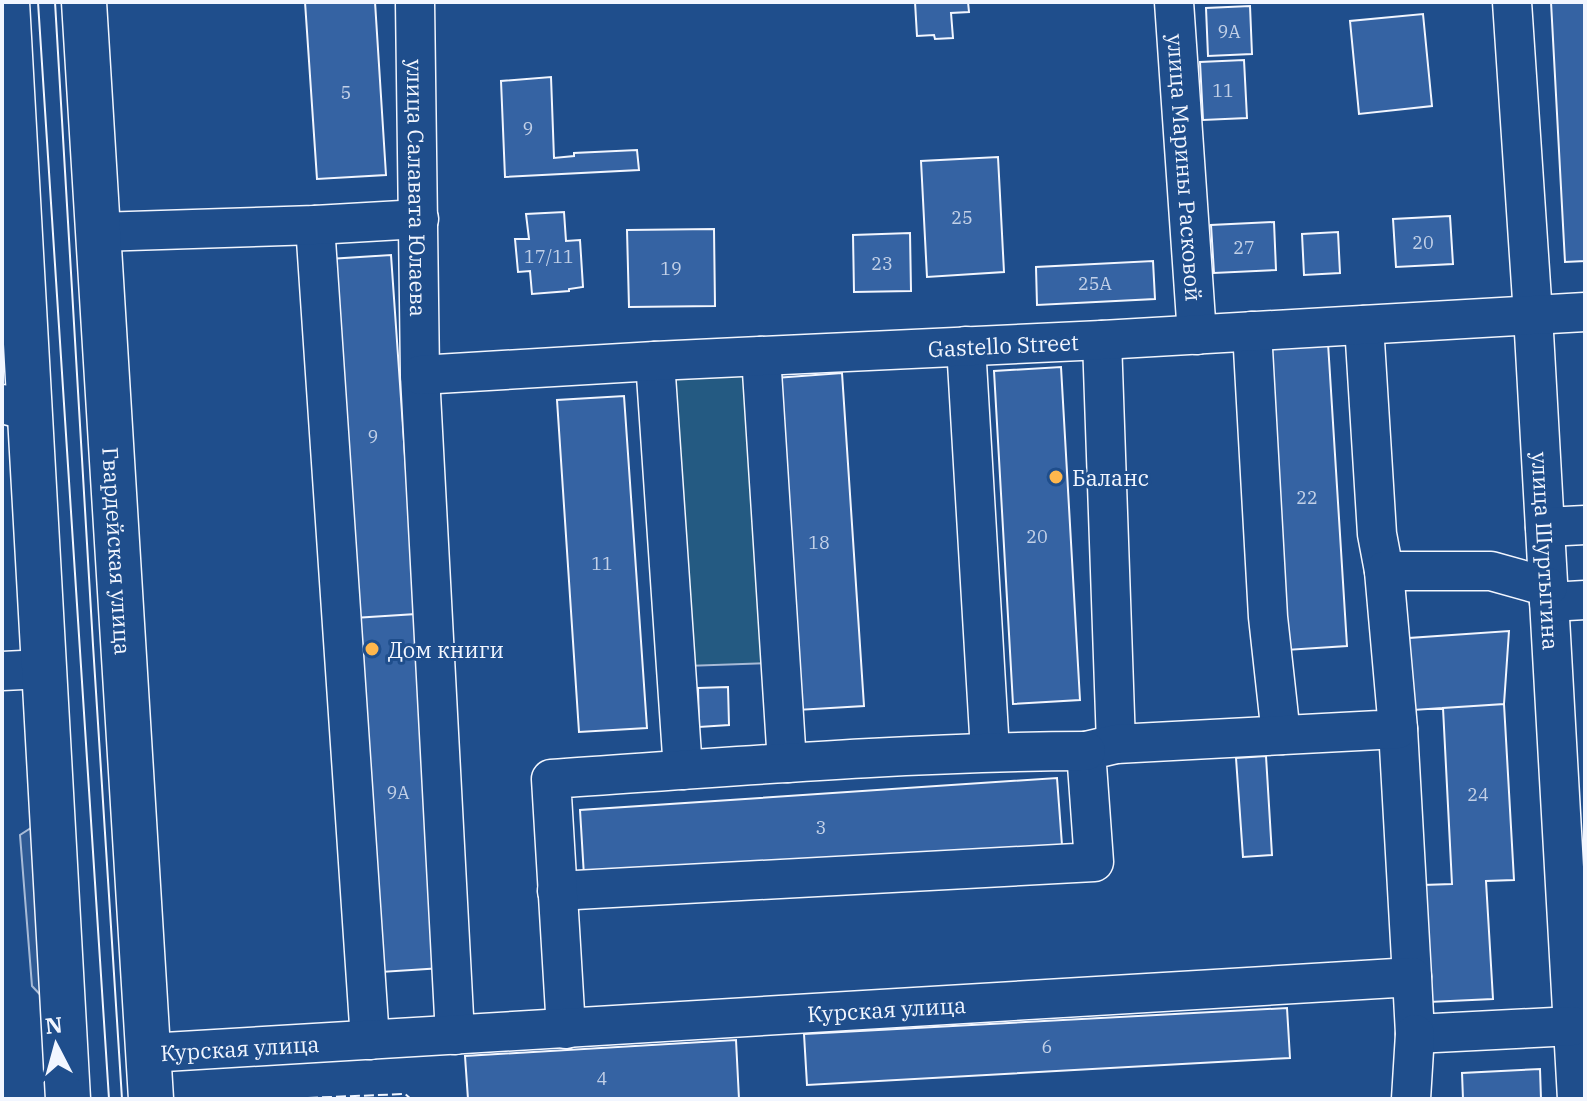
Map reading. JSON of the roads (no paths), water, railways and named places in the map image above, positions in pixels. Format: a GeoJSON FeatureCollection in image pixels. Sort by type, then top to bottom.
{"type":"FeatureCollection","features":[{"type":"Feature","properties":{"kind":"main road"},"geometry":{"type":"LineString","coordinates":[[7,2],[23,670],[68,1099]]}},
{"type":"Feature","properties":{"kind":"main road","name":"Гвардейская улица"},"geometry":{"type":"LineString","coordinates":[[84,2],[151,1099]]}},
{"type":"Feature","properties":{"kind":"street","name":"улица Салавата Юлаева"},"geometry":{"type":"LineString","coordinates":[[415,2],[420,375],[455,1035]]}},
{"type":"Feature","properties":{"kind":"street","name":"улица Марины Расковой"},"geometry":{"type":"LineString","coordinates":[[1174,2],[1197,335]]}},
{"type":"Feature","properties":{"kind":"street","name":"улица Шуртыгина"},"geometry":{"type":"LineString","coordinates":[[1512,2],[1545,527],[1561,597],[1578,977],[1573,1026],[1577,1099]]}},
{"type":"Feature","properties":{"kind":"street"},"geometry":{"type":"LineString","coordinates":[[98,232],[419,219]]}},
{"type":"Feature","properties":{"kind":"street"},"geometry":{"type":"LineString","coordinates":[[315,225],[370,1040]]}},
{"type":"Feature","properties":{"kind":"street","name":"Gastello Street"},"geometry":{"type":"LineString","coordinates":[[420,375],[1585,312]]}},
{"type":"Feature","properties":{"kind":"street"},"geometry":{"type":"LineString","coordinates":[[1364,325],[1377,534],[1384,571],[1398,729],[1415,1034],[1411,1099]]}},
{"type":"Feature","properties":{"kind":"street"},"geometry":{"type":"LineString","coordinates":[[1252,331],[1268,617],[1281,735]]}},
{"type":"Feature","properties":{"kind":"street"},"geometry":{"type":"LineString","coordinates":[[557,891],[1094,862],[1101,747],[1102,340]]}},
{"type":"Feature","properties":{"kind":"street"},"geometry":{"type":"LineString","coordinates":[[966,346],[990,751]]}},
{"type":"Feature","properties":{"kind":"street"},"geometry":{"type":"LineString","coordinates":[[761,356],[787,763]]}},
{"type":"Feature","properties":{"kind":"street"},"geometry":{"type":"LineString","coordinates":[[655,361],[683,770]]}},
{"type":"Feature","properties":{"kind":"street"},"geometry":{"type":"LineString","coordinates":[[1545,527],[1585,525]]}},
{"type":"Feature","properties":{"kind":"street"},"geometry":{"type":"LineString","coordinates":[[1384,571],[1491,571],[1561,597]]}},
{"type":"Feature","properties":{"kind":"street"},"geometry":{"type":"LineString","coordinates":[[566,1029],[551,779],[1398,729]]}},
{"type":"Feature","properties":{"kind":"street","name":"Курская улица"},"geometry":{"type":"LineString","coordinates":[[148,1053],[1412,977]]}},
{"type":"Feature","properties":{"kind":"street"},"geometry":{"type":"LineString","coordinates":[[1415,1034],[1573,1026]]}},
{"type":"Feature","properties":{"kind":"tram line"},"geometry":{"type":"LineString","coordinates":[[38,2],[109,1099]]}},
{"type":"Feature","properties":{"kind":"tram line"},"geometry":{"type":"LineString","coordinates":[[55,2],[122,1099]]}},
{"type":"Feature","properties":{"kind":"place","name":"Баланс"},"geometry":{"type":"Point","coordinates":[1056,477]}},
{"type":"Feature","properties":{"kind":"place","name":"Дом книги"},"geometry":{"type":"Point","coordinates":[372,649]}}]}
